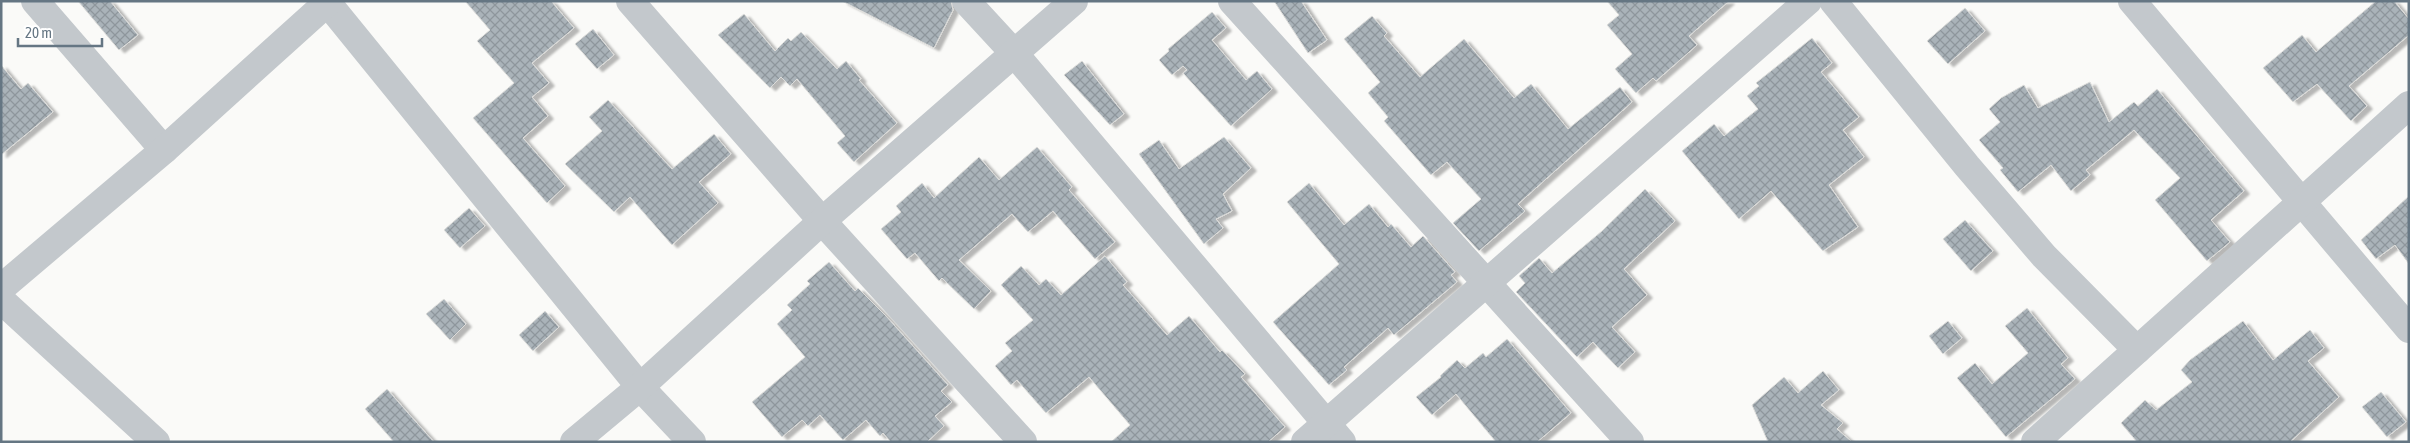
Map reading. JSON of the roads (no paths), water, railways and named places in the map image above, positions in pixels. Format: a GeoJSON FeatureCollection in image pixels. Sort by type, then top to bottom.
{"type":"FeatureCollection","features":[{"type":"Feature","properties":{"kind":"street"},"geometry":{"type":"LineString","coordinates":[[35,1],[164,150]]}},
{"type":"Feature","properties":{"kind":"street"},"geometry":{"type":"LineString","coordinates":[[630,1],[822,221],[1023,442]]}},
{"type":"Feature","properties":{"kind":"street"},"geometry":{"type":"LineString","coordinates":[[966,1],[1014,54],[1334,432]]}},
{"type":"Feature","properties":{"kind":"street"},"geometry":{"type":"LineString","coordinates":[[574,442],[640,387],[822,221],[1074,1]]}},
{"type":"Feature","properties":{"kind":"street"},"geometry":{"type":"LineString","coordinates":[[1232,1],[1630,442]]}},
{"type":"Feature","properties":{"kind":"street"},"geometry":{"type":"LineString","coordinates":[[1305,442],[1334,432],[1486,283],[1808,1]]}},
{"type":"Feature","properties":{"kind":"street"},"geometry":{"type":"LineString","coordinates":[[1833,1],[2044,256],[2137,350]]}},
{"type":"Feature","properties":{"kind":"street"},"geometry":{"type":"LineString","coordinates":[[2132,1],[2409,329]]}},
{"type":"Feature","properties":{"kind":"street"},"geometry":{"type":"LineString","coordinates":[[1,288],[164,150],[327,2],[640,387],[692,442]]}},
{"type":"Feature","properties":{"kind":"street"},"geometry":{"type":"LineString","coordinates":[[2035,442],[2409,105]]}},
{"type":"Feature","properties":{"kind":"street"},"geometry":{"type":"LineString","coordinates":[[1,300],[156,442]]}}]}
